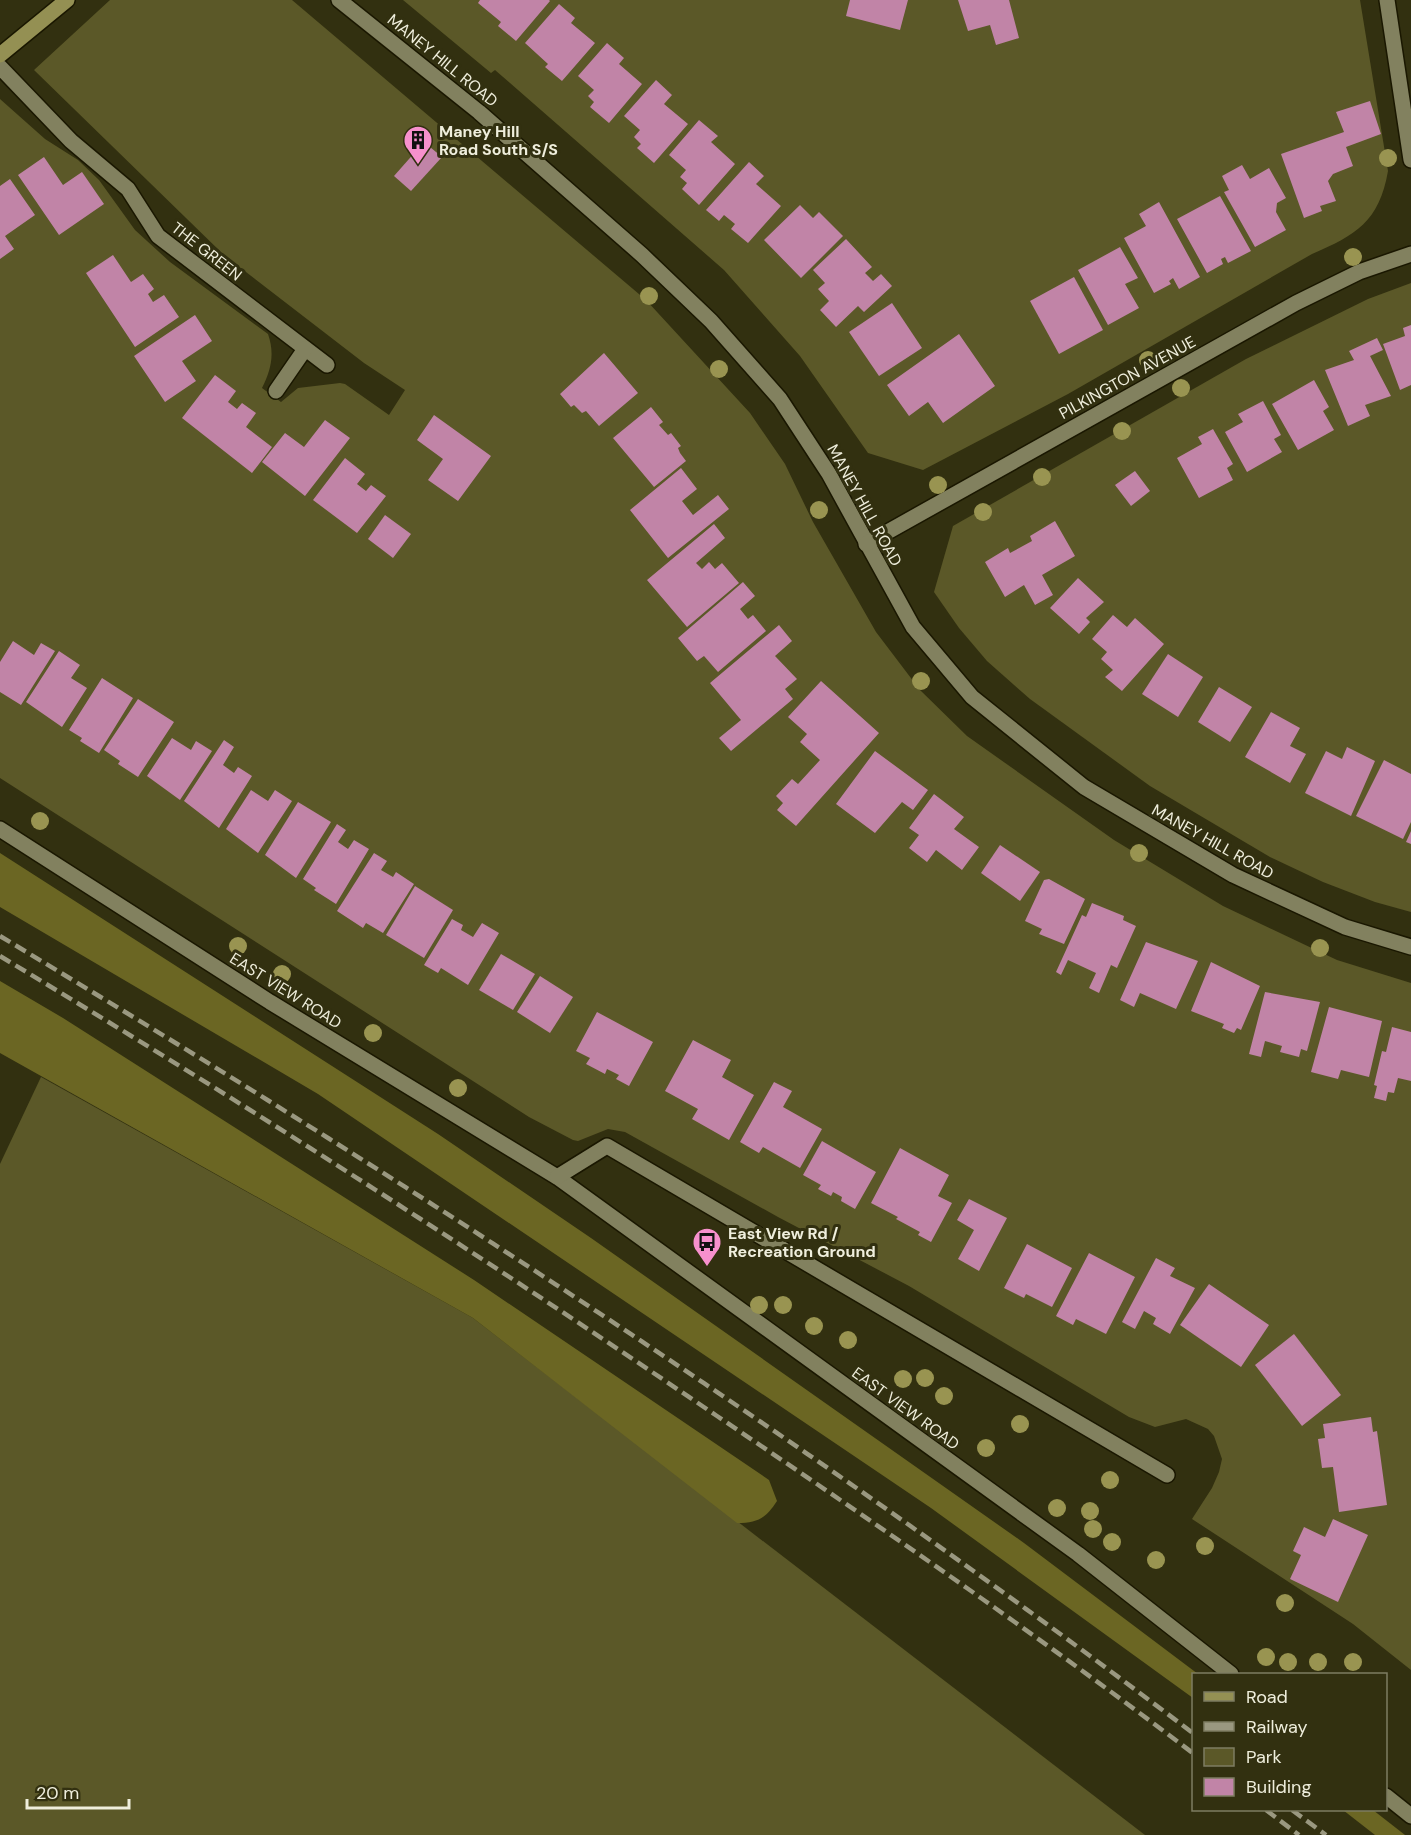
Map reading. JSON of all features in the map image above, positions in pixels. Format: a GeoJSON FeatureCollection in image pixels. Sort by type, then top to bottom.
{"type":"FeatureCollection","features":[{"type":"Feature","properties":{"kind":"street"},"geometry":{"type":"LineString","coordinates":[[0,55],[67,0]]}},
{"type":"Feature","properties":{"kind":"street","name":"MANEY HILL ROAD"},"geometry":{"type":"LineString","coordinates":[[339,0],[479,112],[642,255],[711,321],[780,399],[829,474],[914,627],[972,697],[1084,787],[1257,888],[1344,927],[1411,947]]}},
{"type":"Feature","properties":{"kind":"street"},"geometry":{"type":"LineString","coordinates":[[1387,0],[1411,160]]}},
{"type":"Feature","properties":{"kind":"street","name":"THE GREEN"},"geometry":{"type":"LineString","coordinates":[[0,67],[71,141],[129,189],[158,236],[327,365]]}},
{"type":"Feature","properties":{"kind":"street","name":"PILKINGTON AVENUE"},"geometry":{"type":"LineString","coordinates":[[866,544],[1296,303],[1359,272],[1411,254]]}},
{"type":"Feature","properties":{"kind":"street"},"geometry":{"type":"LineString","coordinates":[[276,391],[305,349]]}},
{"type":"Feature","properties":{"kind":"street","name":"EAST VIEW ROAD"},"geometry":{"type":"LineString","coordinates":[[0,830],[270,1002],[557,1176],[1078,1554],[1230,1673]]}},
{"type":"Feature","properties":{"kind":"street"},"geometry":{"type":"LineString","coordinates":[[557,1176],[607,1146],[1167,1475]]}},
{"type":"Feature","properties":{"kind":"street"},"geometry":{"type":"LineString","coordinates":[[1387,1797],[1411,1816]]}},
{"type":"Feature","properties":{"kind":"green space"},"geometry":{"type":"Polygon","coordinates":[[[110,0],[292,0],[646,300],[750,413],[785,464],[813,522],[876,632],[920,690],[967,736],[1114,840],[1223,906],[1337,960],[1411,983],[1411,1670],[1353,1624],[1192,1519],[1212,1488],[1222,1459],[1214,1436],[1208,1429],[1186,1419],[1155,1427],[1129,1417],[909,1286],[625,1132],[608,1129],[578,1141],[529,1117],[0,778],[0,99],[45,139],[78,160],[99,180],[135,230],[170,262],[268,334],[271,362],[262,388],[281,402],[298,388],[340,383],[345,384],[389,415],[405,390],[364,363],[224,255],[34,70],[110,0]]]}},
{"type":"Feature","properties":{"kind":"green space"},"geometry":{"type":"Polygon","coordinates":[[[403,0],[1360,0],[1388,171],[1379,203],[1372,215],[1353,233],[1312,254],[1068,394],[923,470],[868,453],[800,356],[724,270],[495,70],[491,73],[403,0]]]}},
{"type":"Feature","properties":{"kind":"green space"},"geometry":{"type":"Polygon","coordinates":[[[1411,283],[1411,912],[1375,902],[1323,882],[1270,857],[1150,786],[1030,699],[987,661],[959,628],[934,592],[953,526],[1246,359],[1368,299],[1411,283]]]}},
{"type":"Feature","properties":{"kind":"green space"},"geometry":{"type":"Polygon","coordinates":[[[41,1077],[473,1318],[1145,1835],[0,1835],[0,1164],[41,1077]]]}},
{"type":"Feature","properties":{"kind":"shaded area"},"geometry":{"type":"Polygon","coordinates":[[[0,853],[438,1134],[591,1238],[1024,1543],[1197,1673],[1192,1673],[1192,1697],[931,1508],[318,1094],[0,907],[0,853]]]}},
{"type":"Feature","properties":{"kind":"shaded area"},"geometry":{"type":"Polygon","coordinates":[[[0,981],[63,1018],[474,1280],[769,1480],[777,1501],[761,1518],[751,1522],[737,1523],[473,1318],[0,1053],[0,981]]]}},
{"type":"Feature","properties":{"kind":"shaded area"},"geometry":{"type":"Polygon","coordinates":[[[1344,1811],[1374,1811],[1405,1835],[1375,1835],[1344,1811]]]}},
{"type":"Feature","properties":{"kind":"building"},"geometry":{"type":"Polygon","coordinates":[[[480,0],[550,1],[516,41],[498,26],[501,22],[478,3],[480,0]]]}},
{"type":"Feature","properties":{"kind":"building"},"geometry":{"type":"Polygon","coordinates":[[[850,0],[908,0],[900,30],[846,16],[850,0]]]}},
{"type":"Feature","properties":{"kind":"building"},"geometry":{"type":"Polygon","coordinates":[[[958,0],[1009,0],[1019,38],[996,45],[990,25],[968,31],[958,0]]]}},
{"type":"Feature","properties":{"kind":"building"},"geometry":{"type":"Polygon","coordinates":[[[559,4],[575,18],[571,23],[595,43],[562,81],[545,67],[548,64],[525,43],[559,4]]]}},
{"type":"Feature","properties":{"kind":"building"},"geometry":{"type":"Polygon","coordinates":[[[607,43],[624,58],[619,64],[642,84],[609,123],[590,107],[594,102],[588,96],[594,90],[578,76],[607,43]]]}},
{"type":"Feature","properties":{"kind":"building"},"geometry":{"type":"Polygon","coordinates":[[[656,80],[672,95],[664,104],[688,124],[654,163],[637,148],[641,144],[634,137],[640,130],[624,116],[656,80]]]}},
{"type":"Feature","properties":{"kind":"building"},"geometry":{"type":"Polygon","coordinates":[[[1370,101],[1381,134],[1346,147],[1353,166],[1333,174],[1328,181],[1336,201],[1320,206],[1322,211],[1304,218],[1281,154],[1344,132],[1336,112],[1370,101]]]}},
{"type":"Feature","properties":{"kind":"building"},"geometry":{"type":"Polygon","coordinates":[[[699,120],[718,136],[711,142],[735,164],[699,205],[682,189],[687,183],[680,177],[686,170],[669,155],[699,120]]]}},
{"type":"Feature","properties":{"kind":"building","name":"Maney Hill Road South S/S"},"geometry":{"type":"Polygon","coordinates":[[[424,142],[442,157],[411,191],[394,176],[424,142]]]}},
{"type":"Feature","properties":{"kind":"building"},"geometry":{"type":"Polygon","coordinates":[[[44,157],[63,185],[82,172],[104,204],[59,235],[18,175],[44,157]]]}},
{"type":"Feature","properties":{"kind":"building"},"geometry":{"type":"Polygon","coordinates":[[[749,162],[764,176],[756,184],[781,206],[748,243],[731,229],[735,224],[724,215],[719,221],[706,210],[749,162]]]}},
{"type":"Feature","properties":{"kind":"building"},"geometry":{"type":"Polygon","coordinates":[[[1242,165],[1250,179],[1269,168],[1286,198],[1277,203],[1276,212],[1286,230],[1255,247],[1224,192],[1229,190],[1222,176],[1242,165]]]}},
{"type":"Feature","properties":{"kind":"building"},"geometry":{"type":"Polygon","coordinates":[[[10,179],[35,215],[5,236],[14,249],[0,259],[0,186],[10,179]]]}},
{"type":"Feature","properties":{"kind":"building"},"geometry":{"type":"Polygon","coordinates":[[[1220,196],[1251,251],[1228,263],[1225,257],[1221,259],[1223,264],[1207,273],[1177,219],[1220,196]]]}},
{"type":"Feature","properties":{"kind":"building"},"geometry":{"type":"Polygon","coordinates":[[[1159,202],[1200,277],[1179,289],[1173,278],[1169,281],[1171,284],[1154,293],[1124,238],[1146,226],[1139,214],[1159,202]]]}},
{"type":"Feature","properties":{"kind":"building"},"geometry":{"type":"Polygon","coordinates":[[[800,205],[813,218],[819,212],[843,236],[801,278],[764,240],[800,205]]]}},
{"type":"Feature","properties":{"kind":"building"},"geometry":{"type":"Polygon","coordinates":[[[846,239],[872,267],[865,273],[873,281],[881,274],[892,286],[864,312],[858,306],[836,327],[820,310],[829,301],[818,289],[825,283],[813,270],[846,239]]]}},
{"type":"Feature","properties":{"kind":"building"},"geometry":{"type":"Polygon","coordinates":[[[1120,247],[1138,278],[1125,284],[1139,308],[1108,325],[1078,270],[1120,247]]]}},
{"type":"Feature","properties":{"kind":"building"},"geometry":{"type":"Polygon","coordinates":[[[113,255],[131,282],[143,274],[154,289],[148,294],[153,302],[164,295],[179,317],[135,347],[86,273],[113,255]]]}},
{"type":"Feature","properties":{"kind":"building"},"geometry":{"type":"Polygon","coordinates":[[[1074,277],[1103,330],[1059,354],[1030,301],[1074,277]]]}},
{"type":"Feature","properties":{"kind":"building"},"geometry":{"type":"Polygon","coordinates":[[[892,303],[922,348],[879,376],[849,332],[892,303]]]}},
{"type":"Feature","properties":{"kind":"building"},"geometry":{"type":"Polygon","coordinates":[[[195,315],[212,341],[182,361],[196,381],[165,402],[134,356],[195,315]]]}},
{"type":"Feature","properties":{"kind":"building"},"geometry":{"type":"Polygon","coordinates":[[[1411,325],[1411,385],[1400,390],[1383,344],[1405,336],[1403,328],[1411,325]]]}},
{"type":"Feature","properties":{"kind":"building"},"geometry":{"type":"Polygon","coordinates":[[[959,334],[995,386],[943,423],[928,402],[909,416],[887,385],[959,334]]]}},
{"type":"Feature","properties":{"kind":"building"},"geometry":{"type":"Polygon","coordinates":[[[1377,338],[1383,350],[1370,356],[1391,396],[1365,405],[1370,416],[1348,426],[1325,370],[1354,360],[1349,351],[1377,338]]]}},
{"type":"Feature","properties":{"kind":"building"},"geometry":{"type":"Polygon","coordinates":[[[604,353],[638,393],[599,426],[586,411],[582,413],[574,405],[571,407],[560,394],[604,353]]]}},
{"type":"Feature","properties":{"kind":"building"},"geometry":{"type":"Polygon","coordinates":[[[215,375],[236,391],[228,402],[237,409],[242,403],[256,413],[246,427],[272,447],[252,473],[182,418],[215,375]]]}},
{"type":"Feature","properties":{"kind":"building"},"geometry":{"type":"Polygon","coordinates":[[[1314,380],[1329,407],[1323,411],[1334,430],[1298,450],[1272,404],[1314,380]]]}},
{"type":"Feature","properties":{"kind":"building"},"geometry":{"type":"Polygon","coordinates":[[[1263,401],[1281,435],[1274,439],[1282,452],[1247,472],[1225,432],[1243,422],[1238,414],[1263,401]]]}},
{"type":"Feature","properties":{"kind":"building"},"geometry":{"type":"Polygon","coordinates":[[[651,407],[663,422],[659,425],[668,435],[671,433],[681,446],[678,448],[686,461],[654,487],[613,438],[651,407]]]}},
{"type":"Feature","properties":{"kind":"building"},"geometry":{"type":"Polygon","coordinates":[[[434,415],[491,456],[458,501],[428,480],[443,459],[417,440],[434,415]]]}},
{"type":"Feature","properties":{"kind":"building"},"geometry":{"type":"Polygon","coordinates":[[[325,420],[350,438],[305,496],[262,462],[285,433],[304,447],[325,420]]]}},
{"type":"Feature","properties":{"kind":"building"},"geometry":{"type":"Polygon","coordinates":[[[1213,429],[1233,464],[1227,468],[1233,480],[1199,498],[1177,458],[1202,444],[1198,437],[1213,429]]]}},
{"type":"Feature","properties":{"kind":"building"},"geometry":{"type":"Polygon","coordinates":[[[345,458],[365,474],[357,484],[366,491],[371,485],[386,496],[357,533],[313,500],[345,458]]]}},
{"type":"Feature","properties":{"kind":"building"},"geometry":{"type":"Polygon","coordinates":[[[681,468],[697,489],[682,501],[693,515],[718,495],[729,509],[668,558],[630,510],[681,468]]]}},
{"type":"Feature","properties":{"kind":"building"},"geometry":{"type":"Polygon","coordinates":[[[1135,471],[1150,491],[1131,506],[1115,485],[1135,471]]]}},
{"type":"Feature","properties":{"kind":"building"},"geometry":{"type":"Polygon","coordinates":[[[385,515],[411,534],[393,558],[368,539],[385,515]]]}},
{"type":"Feature","properties":{"kind":"building"},"geometry":{"type":"Polygon","coordinates":[[[1055,521],[1075,556],[1042,575],[1053,595],[1035,605],[1024,585],[1005,597],[985,562],[1008,548],[1010,553],[1032,541],[1030,536],[1055,521]]]}},
{"type":"Feature","properties":{"kind":"building"},"geometry":{"type":"Polygon","coordinates":[[[714,524],[725,538],[696,563],[702,569],[709,562],[715,569],[722,563],[739,583],[687,627],[647,580],[714,524]]]}},
{"type":"Feature","properties":{"kind":"building"},"geometry":{"type":"Polygon","coordinates":[[[1078,578],[1104,602],[1086,618],[1090,622],[1079,634],[1050,608],[1078,578]]]}},
{"type":"Feature","properties":{"kind":"building"},"geometry":{"type":"Polygon","coordinates":[[[743,582],[755,596],[740,609],[748,619],[753,615],[766,631],[718,672],[704,656],[697,661],[678,638],[743,582]]]}},
{"type":"Feature","properties":{"kind":"building"},"geometry":{"type":"Polygon","coordinates":[[[1113,615],[1127,627],[1135,618],[1164,644],[1122,691],[1105,677],[1113,670],[1101,659],[1107,652],[1092,639],[1113,615]]]}},
{"type":"Feature","properties":{"kind":"building"},"geometry":{"type":"Polygon","coordinates":[[[779,625],[792,641],[775,656],[797,679],[785,689],[793,699],[731,751],[719,738],[741,720],[710,683],[779,625]]]}},
{"type":"Feature","properties":{"kind":"building"},"geometry":{"type":"Polygon","coordinates":[[[13,641],[34,655],[41,643],[55,651],[21,705],[0,692],[0,662],[13,641]]]}},
{"type":"Feature","properties":{"kind":"building"},"geometry":{"type":"Polygon","coordinates":[[[59,651],[80,665],[71,678],[87,688],[62,727],[26,702],[59,651]]]}},
{"type":"Feature","properties":{"kind":"building"},"geometry":{"type":"Polygon","coordinates":[[[1168,654],[1203,677],[1178,717],[1142,694],[1168,654]]]}},
{"type":"Feature","properties":{"kind":"building"},"geometry":{"type":"Polygon","coordinates":[[[102,678],[133,698],[99,753],[80,741],[82,738],[69,730],[102,678]]]}},
{"type":"Feature","properties":{"kind":"building"},"geometry":{"type":"Polygon","coordinates":[[[821,681],[879,733],[796,826],[777,810],[783,803],[776,796],[792,779],[798,784],[820,760],[800,742],[807,734],[788,717],[821,681]]]}},
{"type":"Feature","properties":{"kind":"building"},"geometry":{"type":"Polygon","coordinates":[[[1219,687],[1252,707],[1230,742],[1198,722],[1219,687]]]}},
{"type":"Feature","properties":{"kind":"building"},"geometry":{"type":"Polygon","coordinates":[[[138,699],[174,722],[138,777],[118,764],[120,761],[104,750],[138,699]]]}},
{"type":"Feature","properties":{"kind":"building"},"geometry":{"type":"Polygon","coordinates":[[[1271,712],[1300,728],[1290,746],[1306,754],[1290,783],[1245,757],[1271,712]]]}},
{"type":"Feature","properties":{"kind":"building"},"geometry":{"type":"Polygon","coordinates":[[[172,738],[191,750],[196,741],[212,751],[180,800],[147,776],[172,738]]]}},
{"type":"Feature","properties":{"kind":"building"},"geometry":{"type":"Polygon","coordinates":[[[224,740],[234,747],[223,765],[234,773],[238,767],[252,776],[219,828],[184,801],[224,740]]]}},
{"type":"Feature","properties":{"kind":"building"},"geometry":{"type":"Polygon","coordinates":[[[1347,747],[1375,761],[1351,816],[1305,793],[1326,751],[1342,759],[1347,747]]]}},
{"type":"Feature","properties":{"kind":"building"},"geometry":{"type":"Polygon","coordinates":[[[875,751],[928,790],[913,810],[902,802],[875,833],[836,804],[875,751]]]}},
{"type":"Feature","properties":{"kind":"building"},"geometry":{"type":"Polygon","coordinates":[[[1384,760],[1411,774],[1411,822],[1403,839],[1356,816],[1384,760]]]}},
{"type":"Feature","properties":{"kind":"building"},"geometry":{"type":"Polygon","coordinates":[[[251,790],[268,801],[275,790],[292,801],[258,853],[226,829],[251,790]]]}},
{"type":"Feature","properties":{"kind":"building"},"geometry":{"type":"Polygon","coordinates":[[[934,794],[964,817],[954,829],[979,847],[962,870],[936,850],[927,862],[909,848],[919,835],[909,828],[934,794]]]}},
{"type":"Feature","properties":{"kind":"building"},"geometry":{"type":"Polygon","coordinates":[[[298,802],[331,822],[296,878],[265,855],[298,802]]]}},
{"type":"Feature","properties":{"kind":"building"},"geometry":{"type":"Polygon","coordinates":[[[337,824],[346,830],[338,842],[348,849],[354,840],[369,849],[336,904],[314,890],[316,888],[303,879],[337,824]]]}},
{"type":"Feature","properties":{"kind":"building"},"geometry":{"type":"Polygon","coordinates":[[[1411,831],[1411,844],[1406,842],[1411,831]]]}},
{"type":"Feature","properties":{"kind":"building"},"geometry":{"type":"Polygon","coordinates":[[[1000,845],[1040,872],[1020,901],[981,873],[1000,845]]]}},
{"type":"Feature","properties":{"kind":"building"},"geometry":{"type":"Polygon","coordinates":[[[374,853],[387,861],[381,870],[393,877],[396,872],[414,884],[383,933],[366,923],[363,928],[337,911],[374,853]]]}},
{"type":"Feature","properties":{"kind":"building"},"geometry":{"type":"Polygon","coordinates":[[[1049,879],[1085,899],[1064,944],[1039,934],[1042,929],[1025,921],[1044,880],[1049,879]]]}},
{"type":"Feature","properties":{"kind":"building"},"geometry":{"type":"Polygon","coordinates":[[[415,886],[453,910],[424,958],[386,935],[415,886]]]}},
{"type":"Feature","properties":{"kind":"building"},"geometry":{"type":"Polygon","coordinates":[[[1092,903],[1124,916],[1123,920],[1136,926],[1117,968],[1111,965],[1099,993],[1089,988],[1096,973],[1068,960],[1061,975],[1056,972],[1082,915],[1086,917],[1092,903]]]}},
{"type":"Feature","properties":{"kind":"building"},"geometry":{"type":"Polygon","coordinates":[[[452,919],[463,925],[461,930],[473,937],[482,923],[499,933],[468,985],[441,968],[438,973],[424,965],[452,919]]]}},
{"type":"Feature","properties":{"kind":"building"},"geometry":{"type":"Polygon","coordinates":[[[1146,942],[1198,961],[1176,1009],[1140,993],[1134,1007],[1120,1000],[1146,942]]]}},
{"type":"Feature","properties":{"kind":"building"},"geometry":{"type":"Polygon","coordinates":[[[501,954],[535,974],[513,1010],[479,990],[501,954]]]}},
{"type":"Feature","properties":{"kind":"building"},"geometry":{"type":"Polygon","coordinates":[[[1211,962],[1260,986],[1241,1030],[1237,1028],[1234,1033],[1222,1028],[1224,1024],[1191,1011],[1211,962]]]}},
{"type":"Feature","properties":{"kind":"building"},"geometry":{"type":"Polygon","coordinates":[[[540,976],[573,997],[550,1033],[517,1012],[540,976]]]}},
{"type":"Feature","properties":{"kind":"building"},"geometry":{"type":"Polygon","coordinates":[[[1265,992],[1320,1002],[1307,1051],[1301,1049],[1299,1057],[1280,1052],[1282,1046],[1265,1041],[1261,1057],[1249,1054],[1265,992]]]}},
{"type":"Feature","properties":{"kind":"building"},"geometry":{"type":"Polygon","coordinates":[[[1329,1007],[1382,1021],[1369,1077],[1341,1070],[1338,1079],[1311,1072],[1329,1007]]]}},
{"type":"Feature","properties":{"kind":"building"},"geometry":{"type":"Polygon","coordinates":[[[597,1012],[653,1042],[629,1086],[616,1079],[619,1075],[607,1069],[605,1074],[586,1064],[590,1058],[576,1051],[597,1012]]]}},
{"type":"Feature","properties":{"kind":"building"},"geometry":{"type":"Polygon","coordinates":[[[1392,1027],[1411,1032],[1411,1081],[1398,1078],[1394,1093],[1388,1092],[1386,1101],[1374,1098],[1377,1086],[1374,1085],[1382,1051],[1386,1052],[1392,1027]]]}},
{"type":"Feature","properties":{"kind":"building"},"geometry":{"type":"Polygon","coordinates":[[[693,1040],[731,1060],[722,1077],[754,1095],[729,1140],[692,1119],[698,1109],[665,1091],[693,1040]]]}},
{"type":"Feature","properties":{"kind":"building"},"geometry":{"type":"Polygon","coordinates":[[[774,1082],[792,1091],[783,1107],[822,1129],[800,1168],[763,1147],[759,1153],[740,1142],[774,1082]]]}},
{"type":"Feature","properties":{"kind":"building"},"geometry":{"type":"Polygon","coordinates":[[[822,1141],[876,1172],[855,1209],[841,1201],[842,1197],[833,1192],[831,1196],[818,1189],[821,1185],[803,1175],[822,1141]]]}},
{"type":"Feature","properties":{"kind":"building"},"geometry":{"type":"Polygon","coordinates":[[[900,1148],[949,1175],[938,1196],[952,1203],[931,1242],[918,1235],[920,1232],[896,1219],[898,1217],[871,1203],[900,1148]]]}},
{"type":"Feature","properties":{"kind":"building"},"geometry":{"type":"Polygon","coordinates":[[[969,1199],[1007,1218],[979,1271],[958,1259],[974,1230],[957,1220],[969,1199]]]}},
{"type":"Feature","properties":{"kind":"building"},"geometry":{"type":"Polygon","coordinates":[[[1027,1244],[1072,1268],[1052,1307],[1026,1294],[1024,1298],[1004,1288],[1027,1244]]]}},
{"type":"Feature","properties":{"kind":"building"},"geometry":{"type":"Polygon","coordinates":[[[1089,1253],[1135,1277],[1106,1334],[1076,1319],[1073,1325],[1056,1316],[1089,1253]]]}},
{"type":"Feature","properties":{"kind":"building"},"geometry":{"type":"Polygon","coordinates":[[[1156,1258],[1175,1268],[1170,1276],[1195,1288],[1170,1334],[1153,1324],[1156,1318],[1144,1311],[1135,1329],[1122,1322],[1156,1258]]]}},
{"type":"Feature","properties":{"kind":"building"},"geometry":{"type":"Polygon","coordinates":[[[1209,1284],[1269,1325],[1241,1367],[1180,1325],[1209,1284]]]}},
{"type":"Feature","properties":{"kind":"building"},"geometry":{"type":"Polygon","coordinates":[[[1294,1334],[1341,1395],[1302,1426],[1255,1365],[1294,1334]]]}},
{"type":"Feature","properties":{"kind":"building"},"geometry":{"type":"Polygon","coordinates":[[[1371,1417],[1373,1432],[1377,1431],[1387,1505],[1339,1512],[1333,1467],[1322,1468],[1318,1439],[1325,1438],[1323,1424],[1371,1417]]]}},
{"type":"Feature","properties":{"kind":"building"},"geometry":{"type":"Polygon","coordinates":[[[1333,1519],[1368,1535],[1338,1602],[1290,1579],[1301,1555],[1293,1551],[1304,1527],[1325,1537],[1333,1519]]]}},
{"type":"Feature","properties":{"kind":"railway"},"geometry":{"type":"LineString","coordinates":[[0,936],[306,1124],[608,1319],[757,1419],[904,1522],[1192,1733]]}},
{"type":"Feature","properties":{"kind":"railway"},"geometry":{"type":"LineString","coordinates":[[0,956],[272,1124],[629,1356],[958,1582],[1192,1753]]}},
{"type":"Feature","properties":{"kind":"railway"},"geometry":{"type":"LineString","coordinates":[[1267,1811],[1299,1835]]}},
{"type":"Feature","properties":{"kind":"railway"},"geometry":{"type":"LineString","coordinates":[[1293,1811],[1326,1835]]}},
{"type":"Feature","properties":{"kind":"place","name":"Maney Hill Road South S/S"},"geometry":{"type":"Point","coordinates":[418,166]}},
{"type":"Feature","properties":{"kind":"place","name":"East View Rd / Recreation Ground"},"geometry":{"type":"Point","coordinates":[707,1268]}}]}
